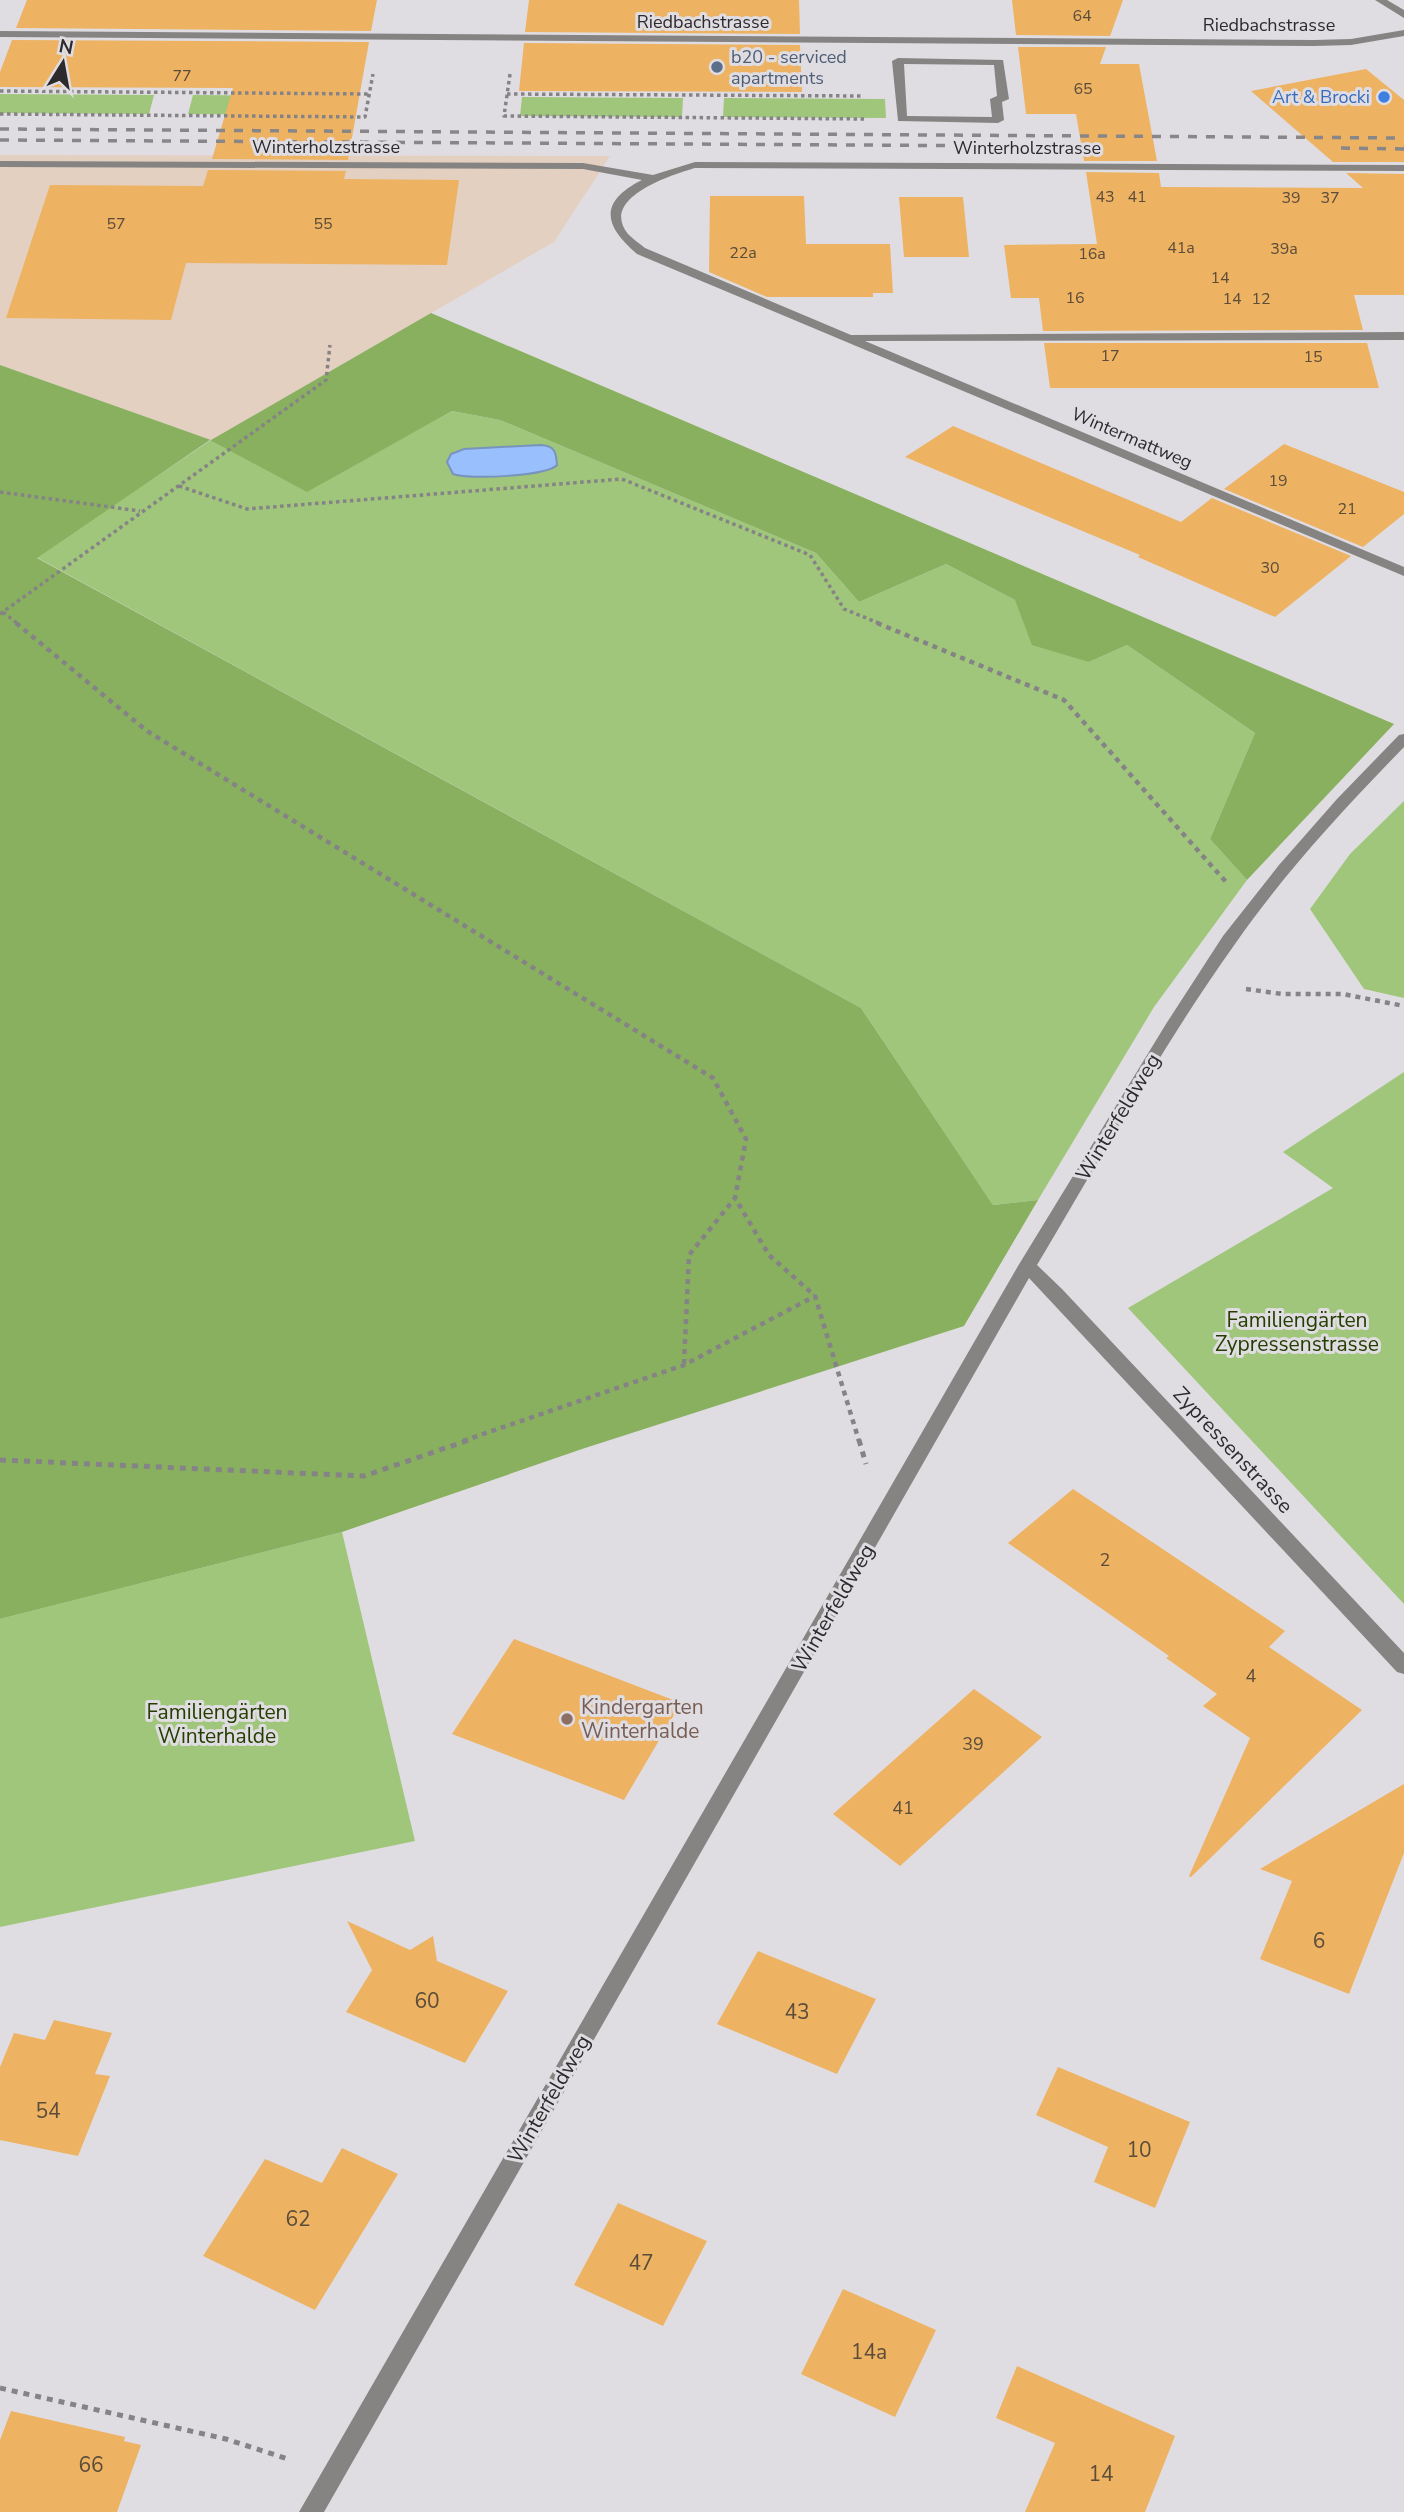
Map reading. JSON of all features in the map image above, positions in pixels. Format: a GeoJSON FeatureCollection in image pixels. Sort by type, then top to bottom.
{"type":"FeatureCollection","features":[{"type":"Feature","properties":{"kind":"street"},"geometry":{"type":"LineString","coordinates":[[1380,0],[1404,15]]}},
{"type":"Feature","properties":{"kind":"street","name":"Riedbachstrasse"},"geometry":{"type":"LineString","coordinates":[[0,34],[1326,43],[1363,41],[1404,33]]}},
{"type":"Feature","properties":{"kind":"street"},"geometry":{"type":"LineString","coordinates":[[898,61],[999,62],[1003,99],[996,99],[998,120],[902,119],[898,61]]}},
{"type":"Feature","properties":{"kind":"street","name":"Winterholzstrasse"},"geometry":{"type":"LineString","coordinates":[[0,164],[583,166],[652,178]]}},
{"type":"Feature","properties":{"kind":"street","name":"Winterholzstrasse"},"geometry":{"type":"LineString","coordinates":[[617,207],[626,195],[652,178],[681,168],[711,164],[1404,168]]}},
{"type":"Feature","properties":{"kind":"street","name":"Wintermattweg"},"geometry":{"type":"LineString","coordinates":[[617,207],[613,219],[617,231],[641,251],[1404,572]]}},
{"type":"Feature","properties":{"kind":"street","name":"Wintermattweg"},"geometry":{"type":"LineString","coordinates":[[846,337],[1404,336]]}},
{"type":"Feature","properties":{"kind":"street","name":"Winterfeldweg"},"geometry":{"type":"LineString","coordinates":[[311,2512],[883,1521],[1027,1266],[1174,1024],[1259,900],[1342,802],[1404,738]]}},
{"type":"Feature","properties":{"kind":"street","name":"Zypressenstrasse"},"geometry":{"type":"LineString","coordinates":[[1027,1266],[1056,1293],[1404,1667]]}},
{"type":"Feature","properties":{"kind":"path"},"geometry":{"type":"LineString","coordinates":[[0,114],[365,117],[374,71]]}},
{"type":"Feature","properties":{"kind":"path"},"geometry":{"type":"LineString","coordinates":[[510,72],[504,116],[866,119]]}},
{"type":"Feature","properties":{"kind":"path"},"geometry":{"type":"LineString","coordinates":[[0,91],[369,94]]}},
{"type":"Feature","properties":{"kind":"path"},"geometry":{"type":"LineString","coordinates":[[507,94],[865,96]]}},
{"type":"Feature","properties":{"kind":"path"},"geometry":{"type":"LineString","coordinates":[[330,345],[326,380],[140,511],[2,613],[148,731],[713,1078],[746,1139],[735,1198],[689,1255],[684,1365]]}},
{"type":"Feature","properties":{"kind":"path"},"geometry":{"type":"LineString","coordinates":[[179,486],[247,509],[622,479],[810,555],[844,609],[1064,700],[1221,879],[1259,900]]}},
{"type":"Feature","properties":{"kind":"path"},"geometry":{"type":"LineString","coordinates":[[0,492],[140,511]]}},
{"type":"Feature","properties":{"kind":"path"},"geometry":{"type":"LineString","coordinates":[[1241,987],[1282,994],[1343,993],[1404,1006]]}},
{"type":"Feature","properties":{"kind":"path"},"geometry":{"type":"LineString","coordinates":[[735,1198],[769,1255],[815,1296],[883,1521]]}},
{"type":"Feature","properties":{"kind":"path"},"geometry":{"type":"LineString","coordinates":[[0,1460],[364,1476],[684,1365],[815,1296]]}},
{"type":"Feature","properties":{"kind":"path"},"geometry":{"type":"LineString","coordinates":[[0,2388],[226,2440],[289,2459]]}},
{"type":"Feature","properties":{"kind":"shaded area"},"geometry":{"type":"Polygon","coordinates":[[[0,155],[610,156],[554,242],[211,440],[0,365],[0,155]]]}},
{"type":"Feature","properties":{"kind":"green space"},"geometry":{"type":"Polygon","coordinates":[[[0,94],[154,95],[149,114],[0,113],[0,94]]]}},
{"type":"Feature","properties":{"kind":"green space"},"geometry":{"type":"Polygon","coordinates":[[[193,95],[354,96],[350,115],[188,114],[193,95]]]}},
{"type":"Feature","properties":{"kind":"green space"},"geometry":{"type":"Polygon","coordinates":[[[522,97],[683,98],[682,117],[520,116],[522,97]]]}},
{"type":"Feature","properties":{"kind":"green space"},"geometry":{"type":"Polygon","coordinates":[[[724,98],[885,99],[886,118],[723,117],[724,98]]]}},
{"type":"Feature","properties":{"kind":"green space"},"geometry":{"type":"Polygon","coordinates":[[[431,313],[1394,724],[1247,880],[1210,839],[1255,733],[1127,645],[1089,662],[1032,645],[1015,600],[946,564],[859,602],[816,553],[500,420],[452,411],[307,492],[210,440],[37,558],[861,1008],[993,1205],[1038,1200],[964,1326],[582,1449],[342,1532],[0,1619],[0,365],[211,440],[431,313]]]}},
{"type":"Feature","properties":{"kind":"green space"},"geometry":{"type":"Polygon","coordinates":[[[452,411],[500,420],[816,553],[859,602],[946,564],[1015,600],[1089,662],[1127,645],[1255,733],[1210,839],[1247,880],[1154,1007],[1038,1200],[993,1205],[861,1008],[36,557],[211,440],[307,491],[452,411]]]}},
{"type":"Feature","properties":{"kind":"green space"},"geometry":{"type":"Polygon","coordinates":[[[1404,801],[1404,998],[1364,989],[1310,909],[1350,854],[1404,801]]]}},
{"type":"Feature","properties":{"kind":"green space","name":"Familiengärten Zypressenstrasse"},"geometry":{"type":"Polygon","coordinates":[[[1404,1072],[1404,1604],[1128,1308],[1333,1188],[1283,1152],[1404,1072]]]}},
{"type":"Feature","properties":{"kind":"green space","name":"Familiengärten Winterhalde"},"geometry":{"type":"Polygon","coordinates":[[[342,1532],[415,1841],[0,1927],[0,1619],[342,1532]]]}},
{"type":"Feature","properties":{"kind":"water"},"geometry":{"type":"Polygon","coordinates":[[[541,445],[554,450],[557,465],[539,472],[507,476],[462,476],[453,474],[447,462],[451,454],[464,449],[541,445]]]}},
{"type":"Feature","properties":{"kind":"building"},"geometry":{"type":"Polygon","coordinates":[[[27,0],[377,0],[371,31],[16,28],[27,0]]]}},
{"type":"Feature","properties":{"kind":"building"},"geometry":{"type":"Polygon","coordinates":[[[529,0],[799,0],[800,34],[525,32],[529,0]]]}},
{"type":"Feature","properties":{"kind":"building"},"geometry":{"type":"Polygon","coordinates":[[[1012,0],[1123,0],[1110,36],[1016,35],[1012,0]]]}},
{"type":"Feature","properties":{"kind":"building"},"geometry":{"type":"Polygon","coordinates":[[[12,40],[369,42],[348,160],[212,159],[233,88],[0,87],[0,72],[12,40]]]}},
{"type":"Feature","properties":{"kind":"building"},"geometry":{"type":"Polygon","coordinates":[[[524,43],[800,45],[802,92],[519,91],[524,43]]]}},
{"type":"Feature","properties":{"kind":"building"},"geometry":{"type":"Polygon","coordinates":[[[1018,47],[1106,47],[1100,64],[1139,64],[1157,161],[1084,161],[1076,114],[1026,114],[1018,47]]]}},
{"type":"Feature","properties":{"kind":"building"},"geometry":{"type":"Polygon","coordinates":[[[1366,69],[1404,100],[1404,162],[1333,162],[1251,91],[1366,69]]]}},
{"type":"Feature","properties":{"kind":"building"},"geometry":{"type":"Polygon","coordinates":[[[208,170],[346,171],[344,179],[459,180],[447,265],[186,263],[171,320],[6,318],[50,185],[203,186],[208,170]]]}},
{"type":"Feature","properties":{"kind":"building"},"geometry":{"type":"Polygon","coordinates":[[[1086,172],[1159,173],[1161,187],[1363,188],[1346,173],[1404,174],[1404,295],[1354,295],[1363,330],[1043,331],[1039,298],[1011,298],[1004,245],[1097,244],[1086,172]]]}},
{"type":"Feature","properties":{"kind":"building"},"geometry":{"type":"Polygon","coordinates":[[[710,196],[804,196],[806,244],[890,244],[893,293],[873,293],[873,297],[767,297],[709,272],[710,196]]]}},
{"type":"Feature","properties":{"kind":"building"},"geometry":{"type":"Polygon","coordinates":[[[899,197],[963,197],[969,257],[904,257],[899,197]]]}},
{"type":"Feature","properties":{"kind":"building"},"geometry":{"type":"Polygon","coordinates":[[[1044,343],[1367,343],[1379,388],[1050,388],[1044,343]]]}},
{"type":"Feature","properties":{"kind":"building"},"geometry":{"type":"Polygon","coordinates":[[[953,426],[1181,522],[1212,498],[1351,556],[1275,617],[1138,557],[1140,555],[905,457],[953,426]]]}},
{"type":"Feature","properties":{"kind":"building"},"geometry":{"type":"Polygon","coordinates":[[[1284,444],[1404,492],[1404,514],[1363,547],[1224,489],[1284,444]]]}},
{"type":"Feature","properties":{"kind":"building"},"geometry":{"type":"Polygon","coordinates":[[[1073,1489],[1285,1631],[1269,1647],[1362,1710],[1191,1877],[1189,1876],[1250,1738],[1203,1706],[1217,1694],[1166,1658],[1169,1656],[1008,1543],[1073,1489]]]}},
{"type":"Feature","properties":{"kind":"building","name":"Kindergarten Winterhalde"},"geometry":{"type":"Polygon","coordinates":[[[514,1639],[681,1703],[624,1800],[452,1734],[514,1639]]]}},
{"type":"Feature","properties":{"kind":"building"},"geometry":{"type":"Polygon","coordinates":[[[974,1689],[1042,1737],[900,1866],[833,1814],[974,1689]]]}},
{"type":"Feature","properties":{"kind":"building"},"geometry":{"type":"Polygon","coordinates":[[[1404,1784],[1404,1853],[1349,1994],[1260,1959],[1292,1881],[1260,1869],[1404,1784]]]}},
{"type":"Feature","properties":{"kind":"building"},"geometry":{"type":"Polygon","coordinates":[[[347,1921],[410,1950],[433,1936],[437,1961],[508,1991],[465,2063],[346,2012],[372,1970],[347,1921]]]}},
{"type":"Feature","properties":{"kind":"building"},"geometry":{"type":"Polygon","coordinates":[[[758,1951],[876,1999],[837,2074],[717,2024],[758,1951]]]}},
{"type":"Feature","properties":{"kind":"building"},"geometry":{"type":"Polygon","coordinates":[[[54,2020],[112,2033],[95,2074],[110,2076],[78,2156],[0,2140],[0,2067],[14,2033],[45,2040],[54,2020]]]}},
{"type":"Feature","properties":{"kind":"building"},"geometry":{"type":"Polygon","coordinates":[[[1058,2067],[1190,2122],[1155,2208],[1094,2182],[1108,2147],[1036,2115],[1058,2067]]]}},
{"type":"Feature","properties":{"kind":"building"},"geometry":{"type":"Polygon","coordinates":[[[342,2148],[398,2174],[315,2310],[203,2256],[265,2159],[322,2183],[342,2148]]]}},
{"type":"Feature","properties":{"kind":"building"},"geometry":{"type":"Polygon","coordinates":[[[618,2203],[707,2241],[663,2326],[574,2285],[618,2203]]]}},
{"type":"Feature","properties":{"kind":"building"},"geometry":{"type":"Polygon","coordinates":[[[843,2289],[936,2330],[895,2417],[801,2374],[843,2289]]]}},
{"type":"Feature","properties":{"kind":"building"},"geometry":{"type":"Polygon","coordinates":[[[1017,2366],[1175,2436],[1145,2512],[1025,2512],[1055,2443],[996,2418],[1017,2366]]]}},
{"type":"Feature","properties":{"kind":"building"},"geometry":{"type":"Polygon","coordinates":[[[11,2411],[125,2437],[124,2441],[141,2445],[117,2512],[0,2512],[0,2440],[11,2411]]]}},
{"type":"Feature","properties":{"kind":"railway"},"geometry":{"type":"LineString","coordinates":[[0,129],[1404,138]]}},
{"type":"Feature","properties":{"kind":"railway"},"geometry":{"type":"LineString","coordinates":[[0,140],[1023,146]]}},
{"type":"Feature","properties":{"kind":"railway"},"geometry":{"type":"LineString","coordinates":[[1341,148],[1404,149]]}},
{"type":"Feature","properties":{"kind":"place","name":"b20 - serviced apartments"},"geometry":{"type":"Point","coordinates":[717,67]}},
{"type":"Feature","properties":{"kind":"place","name":"Art & Brocki"},"geometry":{"type":"Point","coordinates":[1384,97]}},
{"type":"Feature","properties":{"kind":"place","name":"Kindergarten Winterhalde"},"geometry":{"type":"Point","coordinates":[567,1719]}}]}
